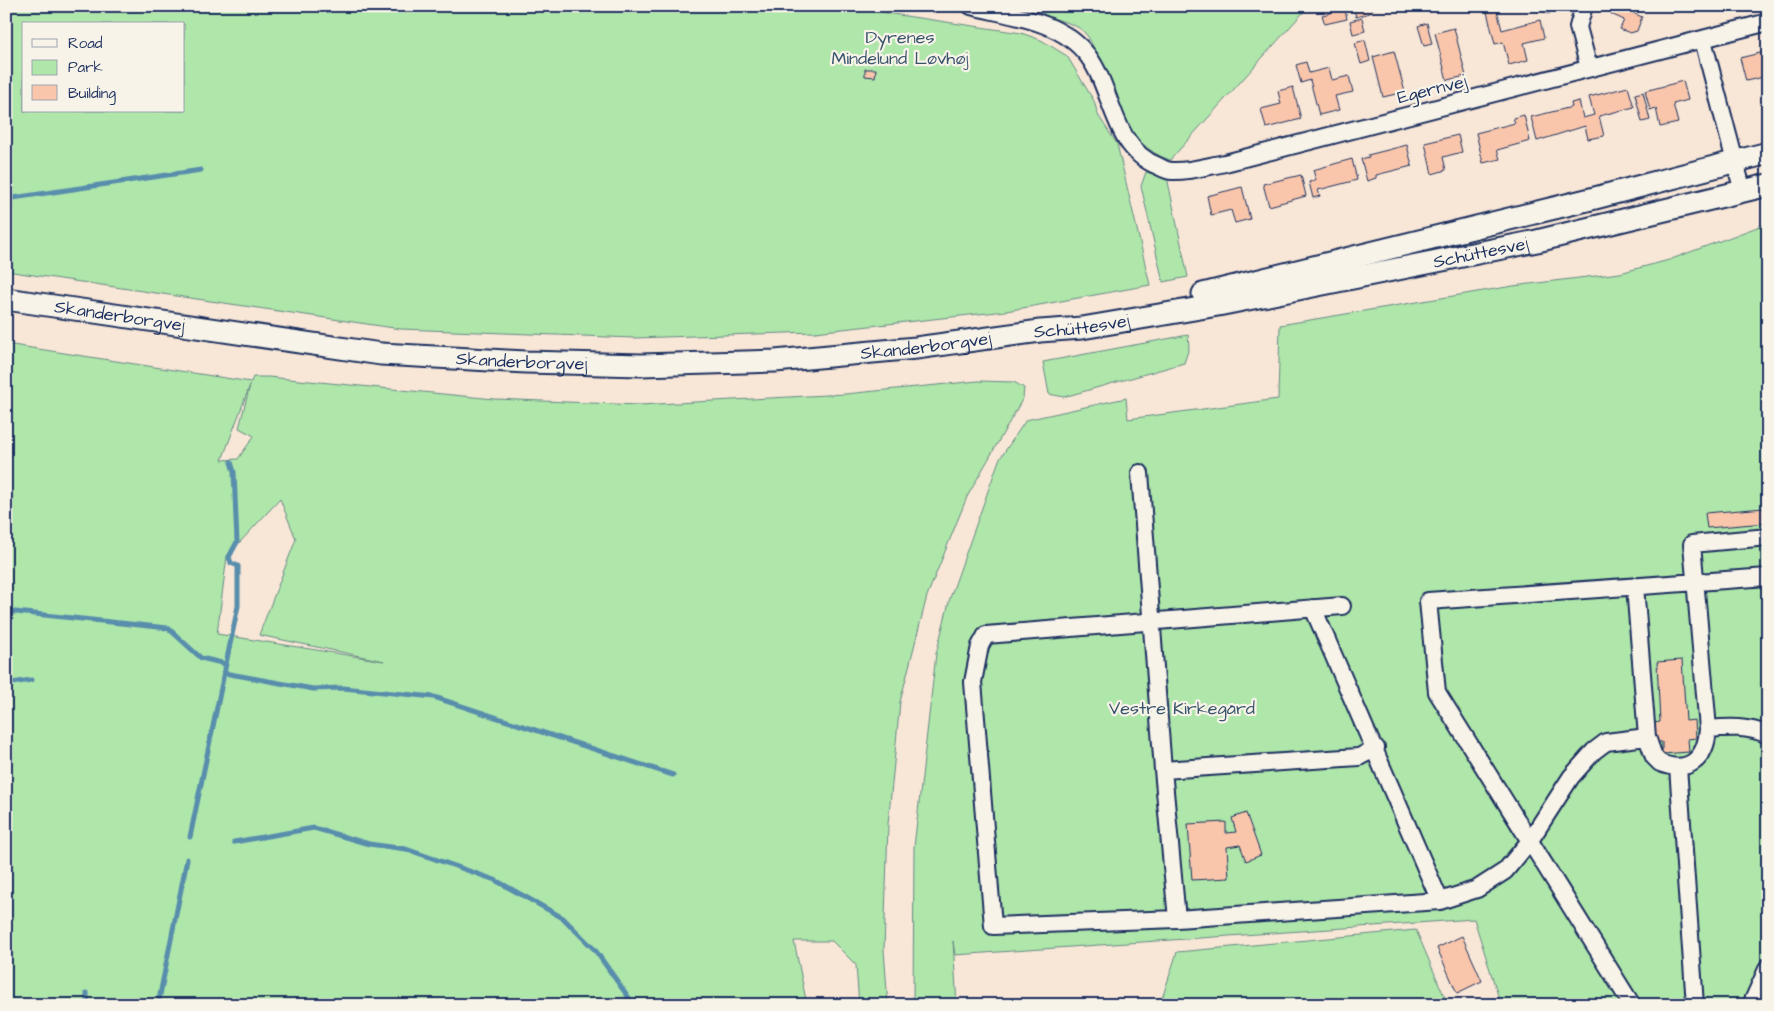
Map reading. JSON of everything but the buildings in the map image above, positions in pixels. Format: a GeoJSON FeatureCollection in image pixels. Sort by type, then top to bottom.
{"type":"FeatureCollection","features":[{"type":"Feature","properties":{"kind":"main road","name":"Schüttesvej"},"geometry":{"type":"LineString","coordinates":[[1040,331],[1076,321],[1172,301],[1567,205],[1768,153]]}},
{"type":"Feature","properties":{"kind":"main road","name":"Schüttesvej"},"geometry":{"type":"LineString","coordinates":[[1040,331],[1082,328],[1218,304],[1537,241],[1768,185]]}},
{"type":"Feature","properties":{"kind":"main road","name":"Skanderborgvej"},"geometry":{"type":"LineString","coordinates":[[6,299],[381,354],[526,362],[641,365],[776,361],[916,348],[1040,331]]}},
{"type":"Feature","properties":{"kind":"street","name":"Egernvej"},"geometry":{"type":"LineString","coordinates":[[971,6],[1036,21],[1064,35],[1088,56],[1125,138],[1135,151],[1150,163],[1171,172],[1234,161],[1768,22]]}},
{"type":"Feature","properties":{"kind":"street"},"geometry":{"type":"LineString","coordinates":[[1584,6],[1578,27],[1589,68]]}},
{"type":"Feature","properties":{"kind":"street"},"geometry":{"type":"LineString","coordinates":[[1703,40],[1743,192]]}},
{"type":"Feature","properties":{"kind":"street"},"geometry":{"type":"LineString","coordinates":[[1140,473],[1162,770],[1177,919]]}},
{"type":"Feature","properties":{"kind":"street"},"geometry":{"type":"LineString","coordinates":[[1635,586],[1647,737],[1654,757],[1660,763],[1678,767],[1698,759],[1704,752],[1708,729],[1697,582],[1692,544],[1768,537]]}},
{"type":"Feature","properties":{"kind":"street"},"geometry":{"type":"LineString","coordinates":[[1632,1005],[1437,692],[1428,602],[1768,577]]}},
{"type":"Feature","properties":{"kind":"street"},"geometry":{"type":"LineString","coordinates":[[1342,606],[986,636],[980,646],[973,682],[993,926],[1177,919],[1440,901],[1477,889],[1505,871],[1529,842],[1571,777],[1594,751],[1606,742],[1647,737]]}},
{"type":"Feature","properties":{"kind":"street"},"geometry":{"type":"LineString","coordinates":[[1313,608],[1376,748],[1440,901]]}},
{"type":"Feature","properties":{"kind":"street"},"geometry":{"type":"LineString","coordinates":[[1708,729],[1731,727],[1756,730],[1768,735]]}},
{"type":"Feature","properties":{"kind":"street"},"geometry":{"type":"LineString","coordinates":[[1162,770],[1359,757],[1376,748]]}},
{"type":"Feature","properties":{"kind":"street"},"geometry":{"type":"LineString","coordinates":[[1678,767],[1695,1005]]}},
{"type":"Feature","properties":{"kind":"street"},"geometry":{"type":"LineString","coordinates":[[1751,1005],[1768,967]]}},
{"type":"Feature","properties":{"kind":"green space","name":"Dyrenes Mindelund Løvhøj"},"geometry":{"type":"Polygon","coordinates":[[[6,6],[823,6],[825,10],[837,10],[856,6],[892,14],[1021,33],[1041,40],[1067,56],[1094,101],[1098,115],[1117,144],[1150,285],[1006,311],[815,332],[634,338],[401,329],[6,271],[6,6]]]}},
{"type":"Feature","properties":{"kind":"green space"},"geometry":{"type":"Polygon","coordinates":[[[1040,6],[1309,6],[1170,160],[1154,152],[1141,142],[1131,130],[1087,35],[1075,26],[1045,15],[1040,11],[1040,6]]]}},
{"type":"Feature","properties":{"kind":"green space"},"geometry":{"type":"Polygon","coordinates":[[[1146,172],[1167,177],[1188,277],[1163,282],[1141,186],[1146,172]]]}},
{"type":"Feature","properties":{"kind":"green space","name":"Vestre Kirkegård"},"geometry":{"type":"Polygon","coordinates":[[[1768,223],[1768,1005],[1501,1005],[1474,919],[955,955],[953,941],[957,1005],[913,1005],[914,847],[936,654],[950,598],[999,460],[1026,420],[1126,398],[1128,419],[1278,399],[1280,325],[1513,286],[1620,273],[1669,260],[1768,223]]]}},
{"type":"Feature","properties":{"kind":"green space"},"geometry":{"type":"Polygon","coordinates":[[[1188,335],[1189,348],[1184,363],[1064,397],[1049,394],[1043,362],[1188,335]]]}},
{"type":"Feature","properties":{"kind":"green space"},"geometry":{"type":"Polygon","coordinates":[[[6,344],[251,382],[253,377],[268,377],[494,399],[639,405],[845,394],[978,381],[1014,382],[1024,388],[1023,398],[967,497],[927,596],[900,702],[888,824],[884,950],[888,1005],[859,1005],[856,965],[832,941],[794,941],[807,1005],[6,1005],[6,344]],[[250,385],[222,460],[238,459],[254,436],[239,428],[250,385]],[[280,499],[227,556],[217,634],[384,661],[259,635],[296,539],[280,499]]]}},
{"type":"Feature","properties":{"kind":"green space"},"geometry":{"type":"Polygon","coordinates":[[[1416,930],[1448,1005],[1160,1005],[1177,952],[1416,930]]]}},
{"type":"Feature","properties":{"kind":"waterway"},"geometry":{"type":"LineString","coordinates":[[6,199],[201,170]]}},
{"type":"Feature","properties":{"kind":"waterway"},"geometry":{"type":"LineString","coordinates":[[190,837],[238,606],[238,566],[231,563],[229,557],[237,542],[234,472],[231,462]]}},
{"type":"Feature","properties":{"kind":"waterway"},"geometry":{"type":"LineString","coordinates":[[6,611],[168,628],[201,658],[226,664]]}},
{"type":"Feature","properties":{"kind":"waterway"},"geometry":{"type":"LineString","coordinates":[[224,673],[313,689],[343,688],[434,697],[673,775]]}},
{"type":"Feature","properties":{"kind":"waterway"},"geometry":{"type":"LineString","coordinates":[[6,684],[31,680]]}},
{"type":"Feature","properties":{"kind":"waterway"},"geometry":{"type":"LineString","coordinates":[[234,842],[314,828],[369,844],[406,849],[495,880],[563,918],[595,950],[634,1005]]}},
{"type":"Feature","properties":{"kind":"waterway"},"geometry":{"type":"LineString","coordinates":[[158,1005],[187,859]]}},
{"type":"Feature","properties":{"kind":"waterway"},"geometry":{"type":"LineString","coordinates":[[87,993],[87,1005]]}}]}
